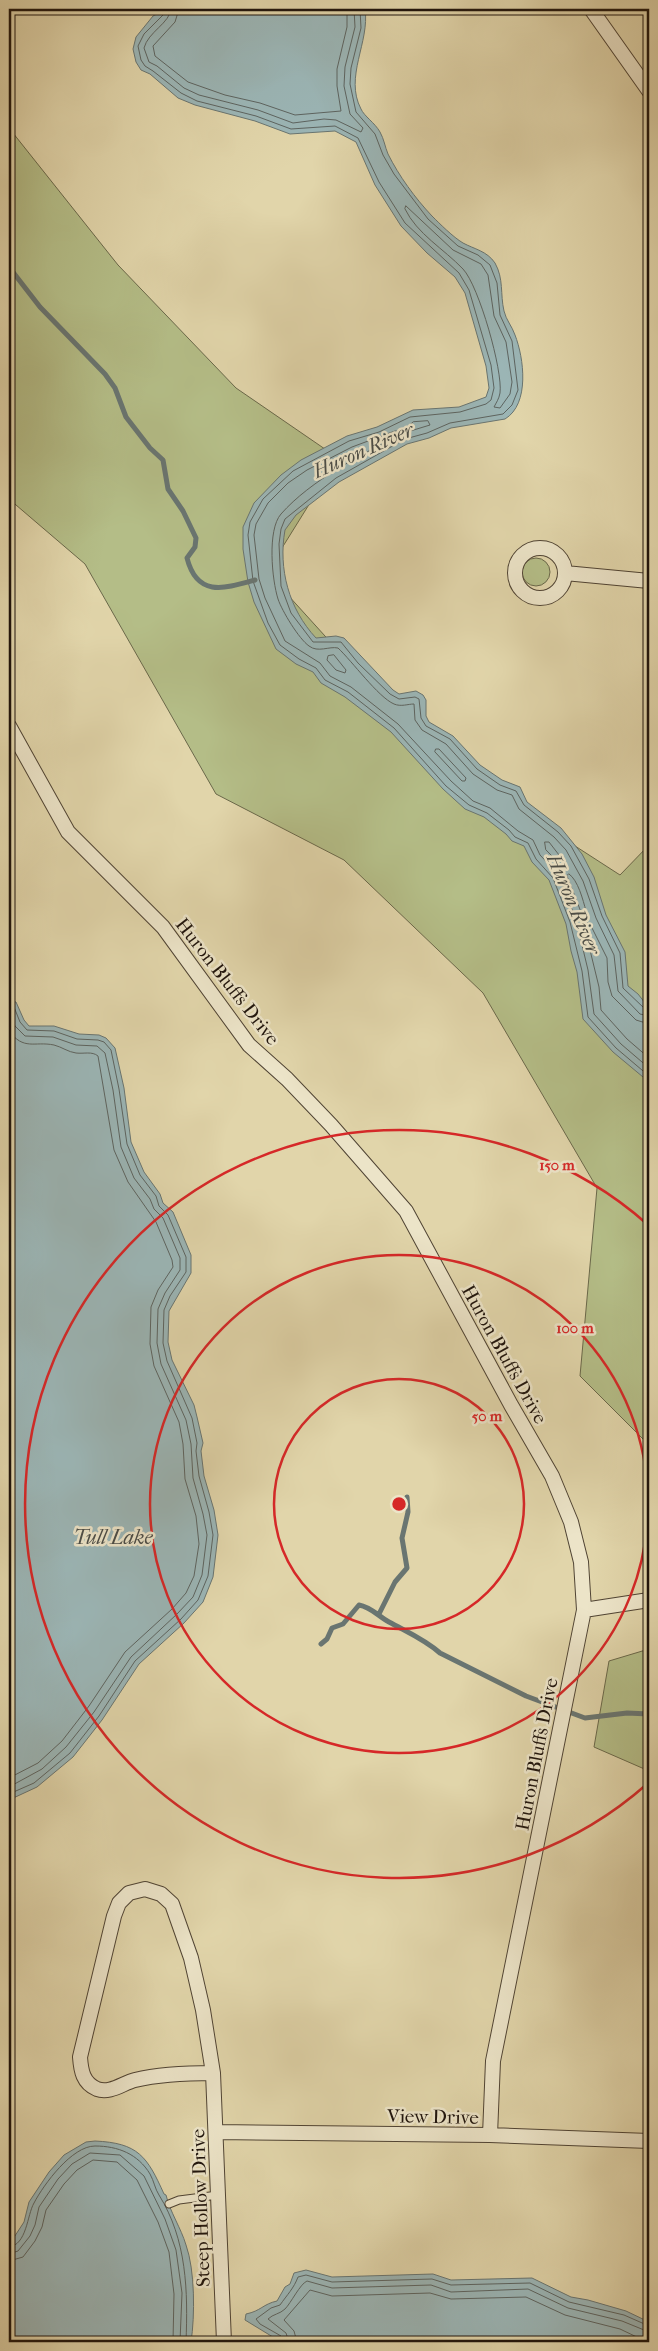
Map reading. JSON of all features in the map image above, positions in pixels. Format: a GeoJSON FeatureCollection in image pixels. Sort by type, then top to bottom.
{"type":"FeatureCollection","features":[{"type":"Feature","properties":{"kind":"street"},"geometry":{"type":"LineString","coordinates":[[591,9],[649,91]]}},
{"type":"Feature","properties":{"kind":"street"},"geometry":{"type":"LineString","coordinates":[[565,573],[649,581]]}},
{"type":"Feature","properties":{"kind":"street","name":"Huron Bluffs Drive"},"geometry":{"type":"LineString","coordinates":[[9,726],[68,832],[163,927],[249,1045],[287,1079],[406,1210],[511,1405],[552,1476],[571,1522],[582,1562],[584,1610],[493,2062],[490,2136]]}},
{"type":"Feature","properties":{"kind":"street"},"geometry":{"type":"LineString","coordinates":[[584,1610],[649,1600]]}},
{"type":"Feature","properties":{"kind":"street","name":"Steep Hollow Drive"},"geometry":{"type":"LineString","coordinates":[[212,2073],[178,2074],[134,2080],[107,2091],[97,2089],[85,2080],[81,2069],[80,2057],[114,1916],[119,1903],[129,1893],[145,1890],[161,1894],[172,1904],[191,1958],[203,2010],[212,2073],[216,2132],[224,2342]]}},
{"type":"Feature","properties":{"kind":"street","name":"View Drive"},"geometry":{"type":"LineString","coordinates":[[216,2132],[490,2136],[649,2141]]}},
{"type":"Feature","properties":{"kind":"lane"},"geometry":{"type":"LineString","coordinates":[[169,2204],[179,2200],[218,2194]]}},
{"type":"Feature","properties":{"kind":"green space"},"geometry":{"type":"Polygon","coordinates":[[[9,128],[118,265],[236,388],[338,458],[267,572],[431,753],[620,875],[649,845],[649,1445],[580,1376],[597,1188],[483,993],[344,860],[216,794],[85,564],[9,499],[9,128]]]}},
{"type":"Feature","properties":{"kind":"green space"},"geometry":{"type":"Polygon","coordinates":[[[536,558],[546,562],[550,572],[546,582],[536,586],[526,582],[522,572],[526,562],[536,558]]]}},
{"type":"Feature","properties":{"kind":"green space"},"geometry":{"type":"Polygon","coordinates":[[[649,1649],[649,1771],[594,1747],[609,1661],[649,1649]]]}},
{"type":"Feature","properties":{"kind":"water","name":"Huron River"},"geometry":{"type":"Polygon","coordinates":[[[166,9],[365,9],[366,21],[355,85],[356,97],[361,109],[380,132],[388,154],[397,170],[426,209],[459,240],[492,259],[498,269],[504,311],[514,332],[521,356],[522,392],[513,412],[505,419],[451,428],[429,438],[407,444],[339,482],[296,515],[285,530],[283,559],[285,574],[292,601],[307,627],[316,638],[336,636],[344,638],[393,690],[399,694],[416,691],[423,695],[426,700],[426,716],[429,722],[453,736],[480,765],[502,780],[520,787],[527,802],[561,828],[582,854],[594,877],[606,915],[625,952],[628,986],[638,994],[649,1008],[649,1082],[613,1052],[583,1019],[577,972],[566,924],[549,880],[532,862],[524,846],[512,841],[484,817],[465,809],[443,789],[391,732],[345,697],[321,683],[313,672],[296,664],[276,649],[254,602],[248,582],[243,549],[243,527],[254,503],[281,475],[301,460],[347,436],[377,427],[413,410],[459,407],[486,397],[489,388],[486,366],[465,293],[455,277],[427,253],[401,226],[375,185],[356,142],[335,131],[290,134],[255,121],[195,105],[178,98],[150,74],[141,70],[136,62],[133,49],[136,37],[153,16],[166,9]]]}},
{"type":"Feature","properties":{"kind":"water","name":"Tull Lake"},"geometry":{"type":"Polygon","coordinates":[[[9,1001],[16,1002],[24,1020],[29,1026],[54,1026],[79,1034],[99,1035],[106,1038],[115,1048],[124,1088],[131,1142],[144,1172],[160,1194],[163,1203],[173,1212],[191,1255],[191,1273],[169,1311],[168,1342],[172,1360],[194,1405],[203,1443],[201,1451],[204,1476],[214,1510],[218,1535],[213,1577],[203,1602],[184,1623],[139,1664],[102,1720],[73,1757],[37,1787],[9,1800],[9,1001]]]}},
{"type":"Feature","properties":{"kind":"water"},"geometry":{"type":"Polygon","coordinates":[[[95,2141],[122,2145],[139,2154],[152,2170],[166,2195],[189,2255],[193,2280],[194,2306],[191,2342],[9,2342],[9,2245],[24,2222],[29,2202],[49,2172],[64,2155],[86,2142],[95,2141]]]}},
{"type":"Feature","properties":{"kind":"water"},"geometry":{"type":"Polygon","coordinates":[[[306,2270],[332,2277],[433,2274],[451,2280],[532,2278],[571,2297],[626,2311],[649,2322],[649,2342],[281,2342],[245,2320],[246,2314],[277,2301],[285,2287],[290,2284],[294,2273],[306,2270]]]}},
{"type":"Feature","properties":{"kind":"waterway"},"geometry":{"type":"LineString","coordinates":[[9,267],[40,307],[105,374],[115,388],[126,417],[150,448],[163,460],[168,489],[183,511],[196,538],[195,547],[187,558],[191,571],[197,579],[213,587],[232,586],[255,580]]}},
{"type":"Feature","properties":{"kind":"waterway"},"geometry":{"type":"LineString","coordinates":[[379,1614],[395,1582],[407,1568],[402,1538],[408,1512],[407,1497]]}},
{"type":"Feature","properties":{"kind":"waterway"},"geometry":{"type":"LineString","coordinates":[[321,1644],[327,1639],[332,1628],[343,1624],[359,1605],[422,1640],[440,1653],[526,1696],[585,1718],[627,1713],[649,1714]]}}]}
